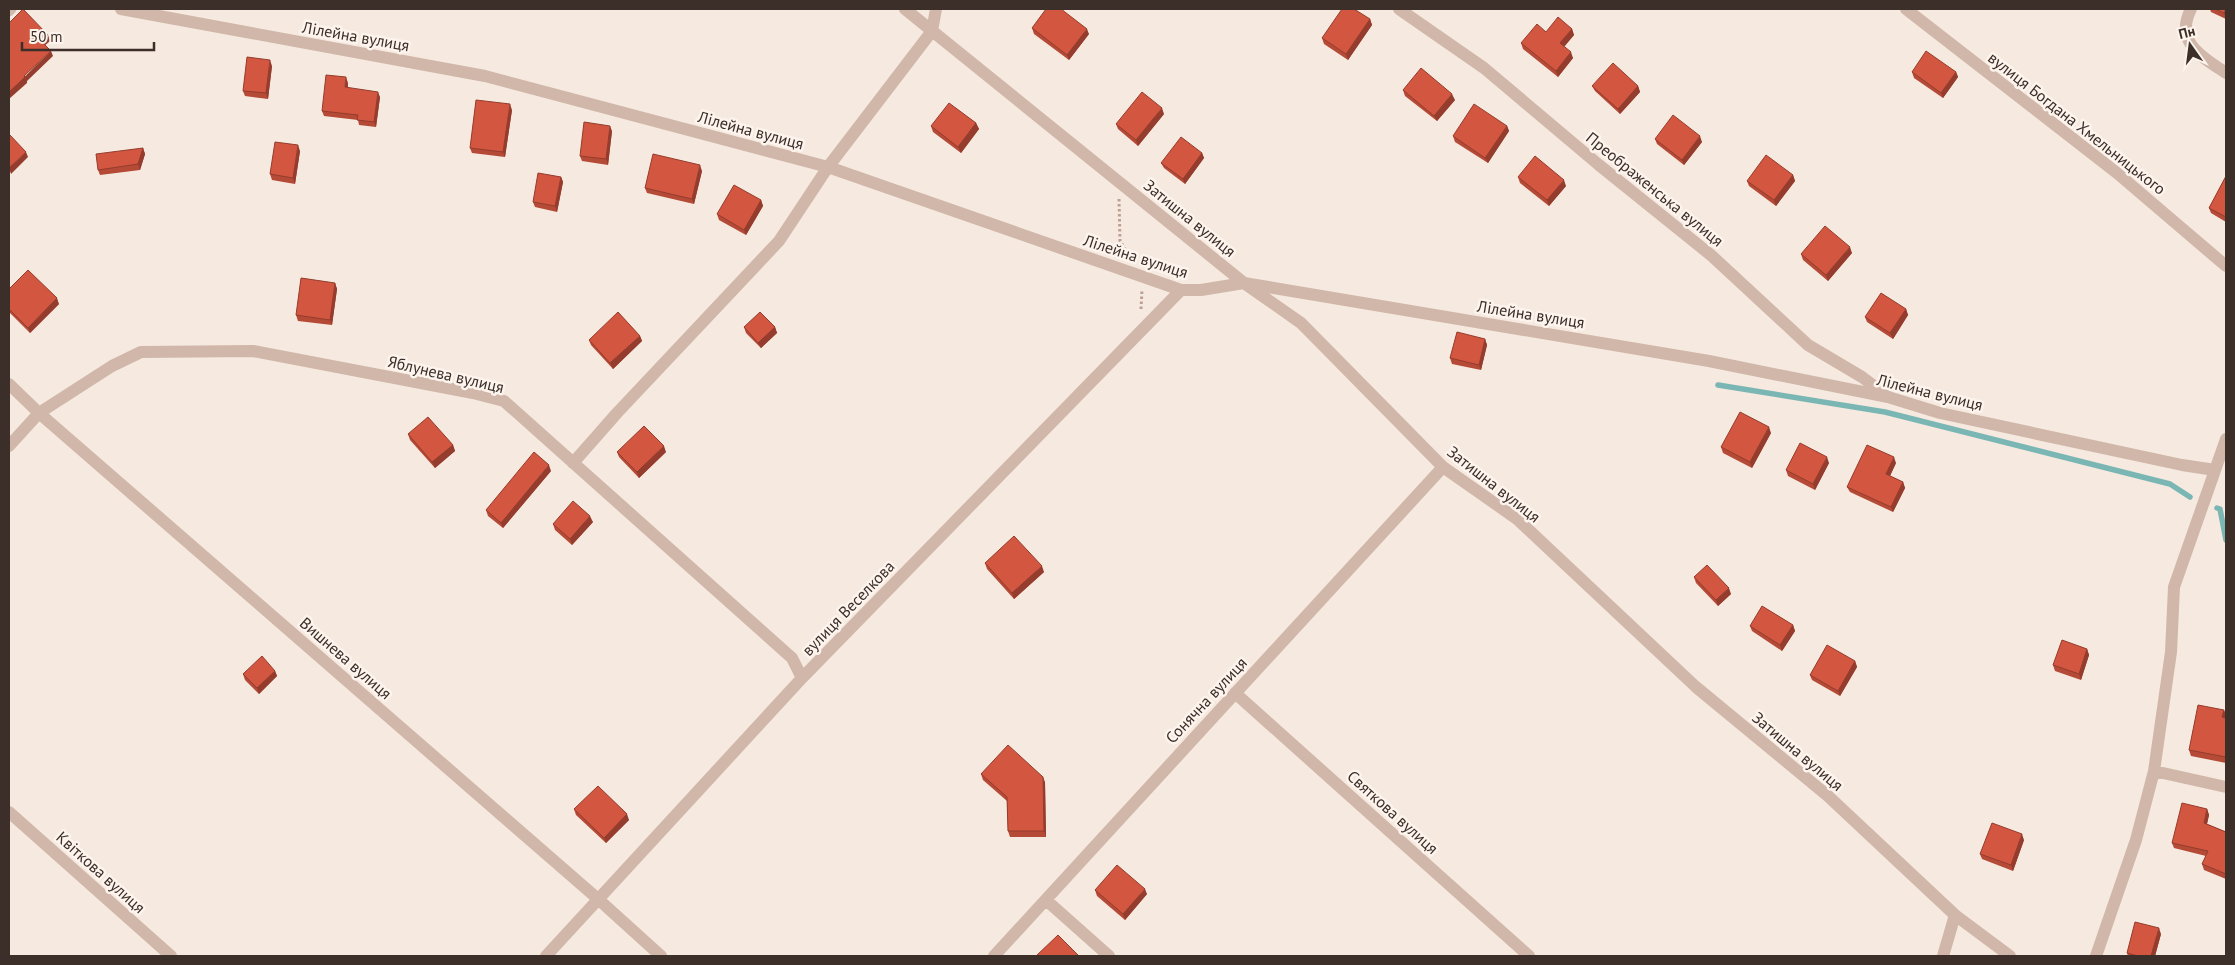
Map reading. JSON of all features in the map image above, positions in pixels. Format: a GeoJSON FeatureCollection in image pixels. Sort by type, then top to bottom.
{"type":"FeatureCollection","features":[{"type":"Feature","properties":{"kind":"street","name":"Лілейна вулиця"},"geometry":{"type":"LineString","coordinates":[[120,9],[485,76],[828,167],[1181,290],[1201,290],[1244,283],[1709,361],[1888,397],[1940,412],[2182,465],[2215,470]]}},
{"type":"Feature","properties":{"kind":"street","name":"Затишна вулиця"},"geometry":{"type":"LineString","coordinates":[[905,9],[1244,283],[1301,323],[1443,467],[1517,519],[1696,687],[1828,796],[1955,915],[2010,956]]}},
{"type":"Feature","properties":{"kind":"street"},"geometry":{"type":"LineString","coordinates":[[573,463],[617,413],[779,241],[828,167],[932,31],[936,9]]}},
{"type":"Feature","properties":{"kind":"street","name":"Преображенська вулиця"},"geometry":{"type":"LineString","coordinates":[[1399,9],[1484,68],[1599,165],[1712,256],[1808,345],[1862,377],[1888,397]]}},
{"type":"Feature","properties":{"kind":"street","name":"вулиця Богдана Хмельницького"},"geometry":{"type":"LineString","coordinates":[[1906,9],[2117,173],[2226,266]]}},
{"type":"Feature","properties":{"kind":"street"},"geometry":{"type":"LineString","coordinates":[[2191,9],[2186,18],[2187,38],[2199,55],[2226,73]]}},
{"type":"Feature","properties":{"kind":"street","name":"вулиця Веселкова"},"geometry":{"type":"LineString","coordinates":[[546,956],[802,678],[1181,290]]}},
{"type":"Feature","properties":{"kind":"street","name":"Яблунева вулиця"},"geometry":{"type":"LineString","coordinates":[[9,446],[39,413],[112,366],[141,352],[253,351],[473,393],[504,401],[792,658],[802,678]]}},
{"type":"Feature","properties":{"kind":"street","name":"Вишнева вулиця"},"geometry":{"type":"LineString","coordinates":[[9,384],[39,413],[598,899],[661,956]]}},
{"type":"Feature","properties":{"kind":"street"},"geometry":{"type":"LineString","coordinates":[[2096,956],[2136,840],[2154,771],[2172,652],[2174,587],[2226,439]]}},
{"type":"Feature","properties":{"kind":"street","name":"Сонячна вулиця"},"geometry":{"type":"LineString","coordinates":[[994,956],[1443,467]]}},
{"type":"Feature","properties":{"kind":"street","name":"Святкова вулиця"},"geometry":{"type":"LineString","coordinates":[[1235,693],[1529,956]]}},
{"type":"Feature","properties":{"kind":"street"},"geometry":{"type":"LineString","coordinates":[[2154,771],[2226,787]]}},
{"type":"Feature","properties":{"kind":"street","name":"Квіткова вулиця"},"geometry":{"type":"LineString","coordinates":[[9,812],[171,956]]}},
{"type":"Feature","properties":{"kind":"street"},"geometry":{"type":"LineString","coordinates":[[1046,900],[1109,956]]}},
{"type":"Feature","properties":{"kind":"street"},"geometry":{"type":"LineString","coordinates":[[1942,956],[1955,915]]}},
{"type":"Feature","properties":{"kind":"lane"},"geometry":{"type":"LineString","coordinates":[[9,12],[12,9]]}},
{"type":"Feature","properties":{"kind":"building"},"geometry":{"type":"Polygon","coordinates":[[[23,9],[48,35],[41,41],[51,51],[9,92],[9,23],[23,9]]]}},
{"type":"Feature","properties":{"kind":"building"},"geometry":{"type":"Polygon","coordinates":[[[1046,9],[1061,9],[1087,29],[1067,55],[1032,28],[1046,9]]]}},
{"type":"Feature","properties":{"kind":"building"},"geometry":{"type":"Polygon","coordinates":[[[1342,9],[1354,9],[1370,19],[1346,54],[1322,38],[1342,9]]]}},
{"type":"Feature","properties":{"kind":"building"},"geometry":{"type":"Polygon","coordinates":[[[2215,9],[2226,9],[2224,13],[2215,9]]]}},
{"type":"Feature","properties":{"kind":"building"},"geometry":{"type":"Polygon","coordinates":[[[1558,17],[1572,29],[1560,43],[1571,52],[1556,71],[1521,43],[1537,24],[1546,32],[1558,17]]]}},
{"type":"Feature","properties":{"kind":"building"},"geometry":{"type":"Polygon","coordinates":[[[1926,51],[1956,72],[1941,93],[1912,72],[1926,51]]]}},
{"type":"Feature","properties":{"kind":"building"},"geometry":{"type":"Polygon","coordinates":[[[247,57],[270,60],[266,93],[243,91],[247,57]]]}},
{"type":"Feature","properties":{"kind":"building"},"geometry":{"type":"Polygon","coordinates":[[[1613,63],[1638,86],[1618,109],[1592,86],[1613,63]]]}},
{"type":"Feature","properties":{"kind":"building"},"geometry":{"type":"Polygon","coordinates":[[[1421,68],[1452,94],[1434,116],[1403,90],[1421,68]]]}},
{"type":"Feature","properties":{"kind":"building"},"geometry":{"type":"Polygon","coordinates":[[[326,75],[346,77],[345,87],[378,92],[374,122],[357,120],[358,115],[322,111],[326,75]]]}},
{"type":"Feature","properties":{"kind":"building"},"geometry":{"type":"Polygon","coordinates":[[[1142,92],[1162,108],[1136,140],[1116,124],[1142,92]]]}},
{"type":"Feature","properties":{"kind":"building"},"geometry":{"type":"Polygon","coordinates":[[[476,100],[510,104],[503,152],[470,148],[476,100]]]}},
{"type":"Feature","properties":{"kind":"building"},"geometry":{"type":"Polygon","coordinates":[[[949,103],[976,123],[958,147],[931,126],[949,103]]]}},
{"type":"Feature","properties":{"kind":"building"},"geometry":{"type":"Polygon","coordinates":[[[1474,104],[1507,126],[1485,158],[1453,136],[1474,104]]]}},
{"type":"Feature","properties":{"kind":"building"},"geometry":{"type":"Polygon","coordinates":[[[1673,115],[1700,136],[1682,160],[1655,139],[1673,115]]]}},
{"type":"Feature","properties":{"kind":"building"},"geometry":{"type":"Polygon","coordinates":[[[584,122],[610,126],[606,159],[580,156],[584,122]]]}},
{"type":"Feature","properties":{"kind":"building"},"geometry":{"type":"Polygon","coordinates":[[[9,134],[26,152],[9,168],[9,134]]]}},
{"type":"Feature","properties":{"kind":"building"},"geometry":{"type":"Polygon","coordinates":[[[1181,137],[1202,153],[1183,179],[1161,163],[1181,137]]]}},
{"type":"Feature","properties":{"kind":"building"},"geometry":{"type":"Polygon","coordinates":[[[275,142],[298,145],[293,178],[270,174],[275,142]]]}},
{"type":"Feature","properties":{"kind":"building"},"geometry":{"type":"Polygon","coordinates":[[[143,148],[138,164],[98,170],[96,154],[143,148]]]}},
{"type":"Feature","properties":{"kind":"building"},"geometry":{"type":"Polygon","coordinates":[[[653,154],[700,165],[692,199],[645,188],[653,154]]]}},
{"type":"Feature","properties":{"kind":"building"},"geometry":{"type":"Polygon","coordinates":[[[1766,155],[1793,175],[1774,200],[1747,181],[1766,155]]]}},
{"type":"Feature","properties":{"kind":"building"},"geometry":{"type":"Polygon","coordinates":[[[1535,156],[1564,180],[1547,200],[1518,177],[1535,156]]]}},
{"type":"Feature","properties":{"kind":"building"},"geometry":{"type":"Polygon","coordinates":[[[538,173],[561,177],[555,206],[533,202],[538,173]]]}},
{"type":"Feature","properties":{"kind":"building"},"geometry":{"type":"Polygon","coordinates":[[[2226,176],[2226,217],[2209,208],[2226,176]]]}},
{"type":"Feature","properties":{"kind":"building"},"geometry":{"type":"Polygon","coordinates":[[[734,185],[761,200],[744,230],[717,214],[734,185]]]}},
{"type":"Feature","properties":{"kind":"building"},"geometry":{"type":"Polygon","coordinates":[[[1825,226],[1850,247],[1826,275],[1801,254],[1825,226]]]}},
{"type":"Feature","properties":{"kind":"building"},"geometry":{"type":"Polygon","coordinates":[[[28,270],[57,298],[28,328],[9,309],[9,289],[28,270]]]}},
{"type":"Feature","properties":{"kind":"building"},"geometry":{"type":"Polygon","coordinates":[[[301,278],[335,283],[330,320],[296,315],[301,278]]]}},
{"type":"Feature","properties":{"kind":"building"},"geometry":{"type":"Polygon","coordinates":[[[1881,293],[1906,309],[1890,333],[1865,317],[1881,293]]]}},
{"type":"Feature","properties":{"kind":"building"},"geometry":{"type":"Polygon","coordinates":[[[618,312],[640,336],[610,363],[589,340],[618,312]]]}},
{"type":"Feature","properties":{"kind":"building"},"geometry":{"type":"Polygon","coordinates":[[[760,312],[775,327],[758,343],[744,327],[760,312]]]}},
{"type":"Feature","properties":{"kind":"building"},"geometry":{"type":"Polygon","coordinates":[[[1457,332],[1485,339],[1479,365],[1450,358],[1457,332]]]}},
{"type":"Feature","properties":{"kind":"building"},"geometry":{"type":"Polygon","coordinates":[[[1740,412],[1769,427],[1750,462],[1721,447],[1740,412]]]}},
{"type":"Feature","properties":{"kind":"building"},"geometry":{"type":"Polygon","coordinates":[[[428,417],[453,445],[432,462],[408,434],[428,417]]]}},
{"type":"Feature","properties":{"kind":"building"},"geometry":{"type":"Polygon","coordinates":[[[644,426],[664,446],[637,472],[617,452],[644,426]]]}},
{"type":"Feature","properties":{"kind":"building"},"geometry":{"type":"Polygon","coordinates":[[[1800,443],[1827,457],[1813,484],[1786,470],[1800,443]]]}},
{"type":"Feature","properties":{"kind":"building"},"geometry":{"type":"Polygon","coordinates":[[[1867,445],[1894,457],[1886,474],[1903,482],[1891,507],[1847,487],[1867,445]]]}},
{"type":"Feature","properties":{"kind":"building"},"geometry":{"type":"Polygon","coordinates":[[[534,452],[549,465],[501,523],[486,510],[534,452]]]}},
{"type":"Feature","properties":{"kind":"building"},"geometry":{"type":"Polygon","coordinates":[[[573,501],[590,516],[570,539],[553,524],[573,501]]]}},
{"type":"Feature","properties":{"kind":"building"},"geometry":{"type":"Polygon","coordinates":[[[1014,536],[1042,566],[1012,593],[985,563],[1014,536]]]}},
{"type":"Feature","properties":{"kind":"building"},"geometry":{"type":"Polygon","coordinates":[[[1707,565],[1729,588],[1716,600],[1694,577],[1707,565]]]}},
{"type":"Feature","properties":{"kind":"building"},"geometry":{"type":"Polygon","coordinates":[[[1762,606],[1793,625],[1780,645],[1750,626],[1762,606]]]}},
{"type":"Feature","properties":{"kind":"building"},"geometry":{"type":"Polygon","coordinates":[[[2062,640],[2087,649],[2079,674],[2053,665],[2062,640]]]}},
{"type":"Feature","properties":{"kind":"building"},"geometry":{"type":"Polygon","coordinates":[[[1827,645],[1855,661],[1838,691],[1810,675],[1827,645]]]}},
{"type":"Feature","properties":{"kind":"building"},"geometry":{"type":"Polygon","coordinates":[[[262,656],[275,671],[257,688],[243,674],[262,656]]]}},
{"type":"Feature","properties":{"kind":"building"},"geometry":{"type":"Polygon","coordinates":[[[2198,705],[2224,710],[2222,717],[2226,718],[2226,757],[2189,750],[2198,705]]]}},
{"type":"Feature","properties":{"kind":"building"},"geometry":{"type":"Polygon","coordinates":[[[1008,745],[1043,777],[1044,831],[1008,831],[1007,797],[981,774],[1008,745]]]}},
{"type":"Feature","properties":{"kind":"building"},"geometry":{"type":"Polygon","coordinates":[[[598,786],[627,814],[604,838],[574,809],[598,786]]]}},
{"type":"Feature","properties":{"kind":"building"},"geometry":{"type":"Polygon","coordinates":[[[2182,803],[2207,809],[2204,823],[2226,832],[2226,874],[2202,864],[2208,851],[2172,843],[2182,803]]]}},
{"type":"Feature","properties":{"kind":"building"},"geometry":{"type":"Polygon","coordinates":[[[1992,823],[2022,834],[2011,865],[1980,854],[1992,823]]]}},
{"type":"Feature","properties":{"kind":"building"},"geometry":{"type":"Polygon","coordinates":[[[1117,865],[1145,889],[1123,914],[1095,890],[1117,865]]]}},
{"type":"Feature","properties":{"kind":"building"},"geometry":{"type":"Polygon","coordinates":[[[2135,922],[2159,928],[2151,956],[2138,956],[2127,953],[2135,922]]]}},
{"type":"Feature","properties":{"kind":"building"},"geometry":{"type":"Polygon","coordinates":[[[1058,935],[1079,956],[1036,956],[1058,935]]]}},
{"type":"Feature","properties":{"kind":"waterway"},"geometry":{"type":"LineString","coordinates":[[1718,385],[1885,412],[2170,484],[2190,497]]}},
{"type":"Feature","properties":{"kind":"waterway"},"geometry":{"type":"LineString","coordinates":[[2217,508],[2220,509],[2226,540]]}}]}
